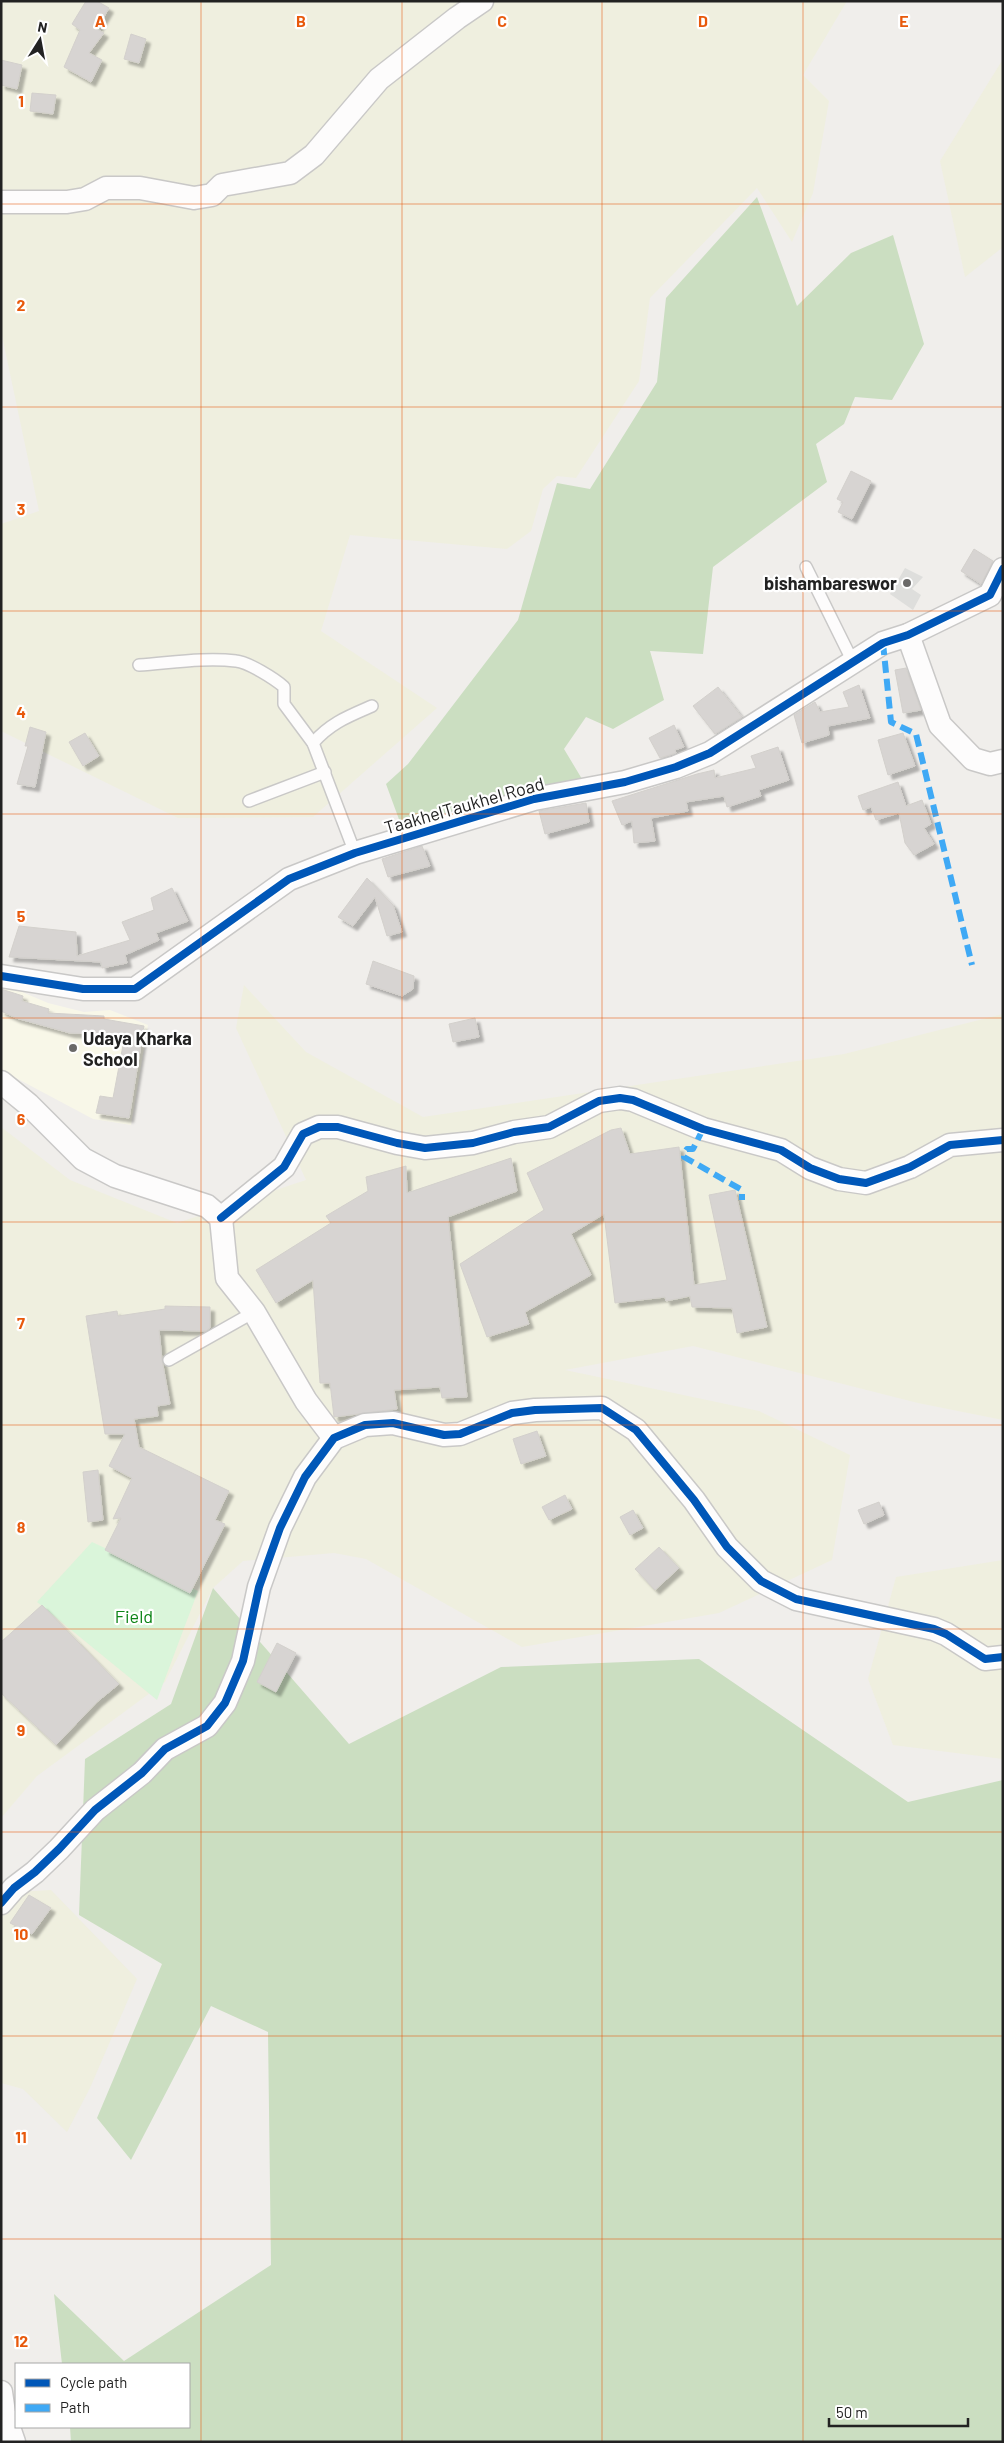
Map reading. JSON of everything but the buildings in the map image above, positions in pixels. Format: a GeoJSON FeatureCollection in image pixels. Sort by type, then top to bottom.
{"type":"FeatureCollection","features":[{"type":"Feature","properties":{"kind":"street"},"geometry":{"type":"LineString","coordinates":[[1,202],[67,202],[86,199],[106,188],[140,188],[194,198],[212,195],[222,185],[290,173],[314,155],[379,80],[457,18],[482,1]]}},
{"type":"Feature","properties":{"kind":"street","name":"TaakhelTaukhel Road"},"geometry":{"type":"LineString","coordinates":[[1,976],[84,989],[135,989],[289,879],[355,853],[534,798],[625,782],[676,767],[710,754],[883,644],[996,599],[1003,569]]}},
{"type":"Feature","properties":{"kind":"street"},"geometry":{"type":"LineString","coordinates":[[908,635],[940,725],[973,759],[990,764],[1003,761]]}},
{"type":"Feature","properties":{"kind":"street"},"geometry":{"type":"LineString","coordinates":[[1,1082],[29,1105],[83,1159],[115,1176],[207,1206],[221,1218],[227,1278],[254,1312],[306,1400],[334,1438]]}},
{"type":"Feature","properties":{"kind":"street"},"geometry":{"type":"LineString","coordinates":[[221,1218],[284,1167],[303,1134],[319,1127],[338,1127],[397,1144],[434,1147],[473,1143],[514,1132],[550,1127],[599,1101],[620,1098],[633,1100],[703,1129],[781,1150],[810,1168],[839,1179],[866,1183],[910,1167],[950,1145],[1003,1140]]}},
{"type":"Feature","properties":{"kind":"street"},"geometry":{"type":"LineString","coordinates":[[1,1903],[14,1888],[35,1872],[59,1849],[95,1810],[142,1773],[165,1749],[207,1726],[225,1703],[243,1661],[259,1587],[280,1528],[304,1477],[334,1438],[365,1425],[393,1423],[429,1433],[444,1435],[460,1434],[512,1413],[535,1410],[602,1408],[636,1430],[694,1500],[727,1547],[761,1581],[796,1599],[934,1629],[946,1634],[985,1659],[1003,1657]]}},
{"type":"Feature","properties":{"kind":"street"},"geometry":{"type":"LineString","coordinates":[[1,2392],[4,2413],[14,2442]]}},
{"type":"Feature","properties":{"kind":"lane"},"geometry":{"type":"LineString","coordinates":[[806,567],[853,662]]}},
{"type":"Feature","properties":{"kind":"lane"},"geometry":{"type":"LineString","coordinates":[[139,665],[209,660],[238,661],[277,680],[284,687],[284,704],[314,743],[355,853]]}},
{"type":"Feature","properties":{"kind":"lane"},"geometry":{"type":"LineString","coordinates":[[314,743],[325,730],[338,720],[372,706]]}},
{"type":"Feature","properties":{"kind":"lane"},"geometry":{"type":"LineString","coordinates":[[249,801],[325,772]]}},
{"type":"Feature","properties":{"kind":"lane"},"geometry":{"type":"LineString","coordinates":[[170,1360],[254,1312]]}},
{"type":"Feature","properties":{"kind":"shaded area","name":"bishambareswor"},"geometry":{"type":"Polygon","coordinates":[[[905,568],[923,577],[912,589],[921,595],[913,610],[890,594],[905,568]]]}},
{"type":"Feature","properties":{"kind":"shaded area","name":"Udaya Kharka School"},"geometry":{"type":"Polygon","coordinates":[[[1,983],[48,1003],[84,1012],[110,1010],[148,1025],[131,1125],[93,1119],[1,1070],[1,983]]]}},
{"type":"Feature","properties":{"kind":"green space"},"geometry":{"type":"Polygon","coordinates":[[[1,1],[847,1],[803,75],[829,101],[813,193],[792,242],[757,188],[650,298],[639,381],[576,478],[557,476],[543,489],[531,531],[507,549],[350,535],[321,631],[437,708],[313,817],[178,818],[1,731],[1,524],[39,511],[1,331],[1,1]]]}},
{"type":"Feature","properties":{"kind":"green space"},"geometry":{"type":"Polygon","coordinates":[[[1003,59],[1003,247],[965,277],[940,161],[1003,59]]]}},
{"type":"Feature","properties":{"kind":"green space"},"geometry":{"type":"Polygon","coordinates":[[[757,197],[797,306],[851,253],[893,235],[924,344],[892,400],[855,397],[844,424],[816,444],[827,482],[713,567],[703,654],[650,651],[664,700],[613,729],[586,717],[564,749],[585,784],[404,833],[386,784],[408,764],[518,620],[557,483],[590,489],[657,382],[666,298],[757,197]]]}},
{"type":"Feature","properties":{"kind":"green space"},"geometry":{"type":"Polygon","coordinates":[[[244,985],[306,1052],[423,1117],[844,1054],[1003,1014],[1003,1420],[918,1403],[693,1346],[565,1370],[759,1411],[850,1455],[832,1560],[719,1613],[522,1647],[366,1559],[334,1553],[243,1561],[213,1588],[165,1682],[37,1776],[1,1818],[1,1127],[70,1180],[177,1223],[306,1180],[236,1028],[244,985]]]}},
{"type":"Feature","properties":{"kind":"green space","name":"Field"},"geometry":{"type":"Polygon","coordinates":[[[92,1542],[198,1591],[157,1700],[37,1602],[92,1542]]]}},
{"type":"Feature","properties":{"kind":"green space"},"geometry":{"type":"Polygon","coordinates":[[[1003,1560],[1003,1759],[893,1745],[868,1679],[896,1577],[1003,1560]]]}},
{"type":"Feature","properties":{"kind":"green space"},"geometry":{"type":"Polygon","coordinates":[[[213,1588],[349,1744],[501,1667],[699,1659],[908,1802],[1003,1780],[1003,2442],[71,2442],[70,2428],[190,2428],[190,2363],[62,2363],[54,2294],[124,2361],[271,2265],[268,2032],[211,2006],[131,2160],[97,2118],[162,1964],[79,1915],[85,1759],[171,1704],[213,1588]]]}},
{"type":"Feature","properties":{"kind":"green space"},"geometry":{"type":"Polygon","coordinates":[[[51,1890],[137,1979],[90,2088],[67,2132],[23,2089],[1,2083],[1,1902],[17,1892],[51,1890]]]}},
{"type":"Feature","properties":{"kind":"marked path"},"geometry":{"type":"LineString","coordinates":[[883,643],[891,722],[916,734],[972,965]]}},
{"type":"Feature","properties":{"kind":"marked path"},"geometry":{"type":"LineString","coordinates":[[703,1129],[693,1149],[687,1149],[684,1157],[742,1190],[742,1200]]}},
{"type":"Feature","properties":{"kind":"cycle path"},"geometry":{"type":"LineString","coordinates":[[1,976],[83,989],[135,989],[289,879],[355,853],[534,799],[625,782],[676,767],[710,753],[883,643],[908,635],[990,595],[1003,569]]}},
{"type":"Feature","properties":{"kind":"cycle path"},"geometry":{"type":"LineString","coordinates":[[221,1218],[284,1167],[303,1134],[319,1127],[338,1127],[397,1143],[425,1148],[473,1143],[514,1132],[549,1127],[599,1101],[620,1098],[633,1100],[703,1129],[781,1150],[810,1168],[839,1179],[866,1183],[910,1167],[950,1145],[1003,1140]]}},
{"type":"Feature","properties":{"kind":"cycle path"},"geometry":{"type":"LineString","coordinates":[[1,1903],[14,1888],[35,1872],[59,1849],[95,1810],[142,1773],[165,1749],[207,1726],[225,1703],[243,1661],[259,1587],[280,1528],[305,1477],[334,1438],[365,1425],[393,1423],[444,1435],[460,1434],[512,1413],[535,1410],[602,1408],[636,1430],[694,1500],[727,1547],[761,1581],[796,1599],[934,1629],[946,1634],[985,1659],[1003,1657]]}},
{"type":"Feature","properties":{"kind":"place","name":"bishambareswor"},"geometry":{"type":"Point","coordinates":[907,583]}},
{"type":"Feature","properties":{"kind":"place","name":"Udaya Kharka School"},"geometry":{"type":"Point","coordinates":[73,1048]}}]}
